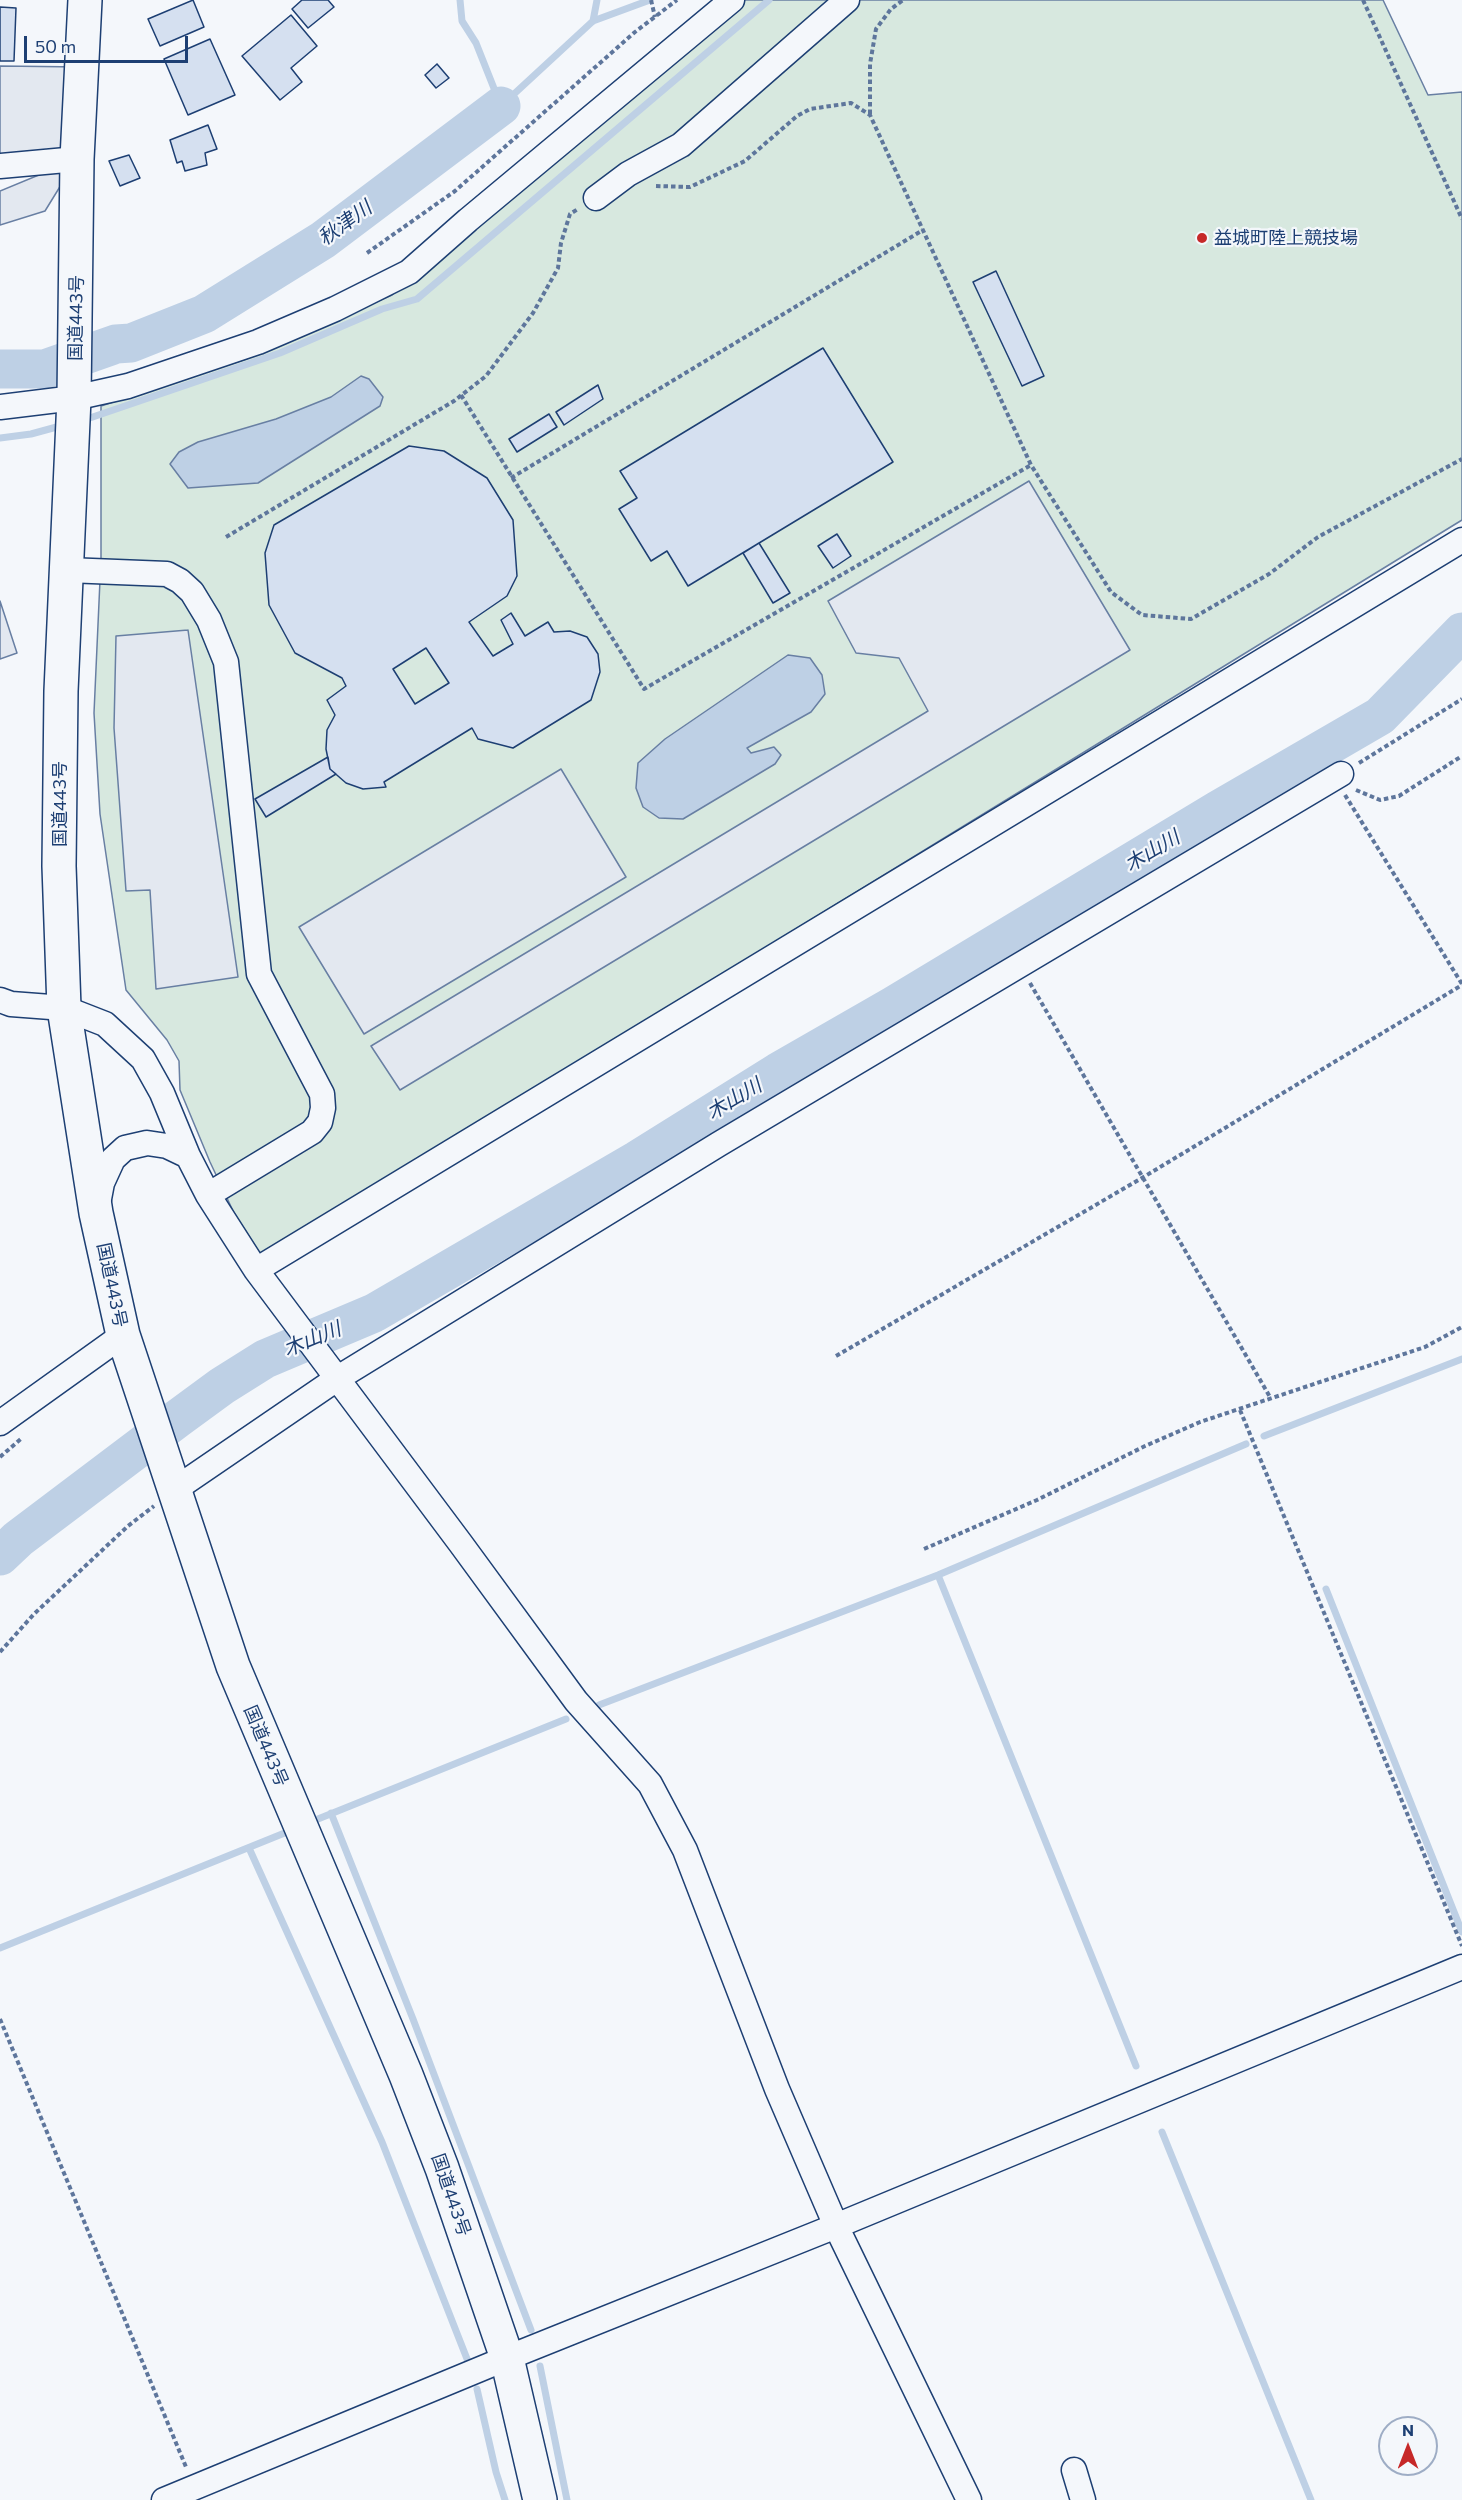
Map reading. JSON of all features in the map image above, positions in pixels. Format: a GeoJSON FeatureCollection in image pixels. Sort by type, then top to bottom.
{"type":"FeatureCollection","features":[{"type":"Feature","properties":{"kind":"highway","name":"国道443号"},"geometry":{"type":"LineString","coordinates":[[86,0],[77,159],[73,414],[60,691],[59,866],[64,1008],[96,1213],[126,1343],[233,1666],[406,2075],[438,2158],[507,2358],[540,2500]]}},
{"type":"Feature","properties":{"kind":"street"},"geometry":{"type":"LineString","coordinates":[[0,407],[73,414],[128,386],[258,342],[335,309],[409,272],[477,212],[732,0]]}},
{"type":"Feature","properties":{"kind":"street"},"geometry":{"type":"LineString","coordinates":[[597,198],[628,174],[681,145],[847,0]]}},
{"type":"Feature","properties":{"kind":"street"},"geometry":{"type":"LineString","coordinates":[[0,166],[77,159]]}},
{"type":"Feature","properties":{"kind":"street"},"geometry":{"type":"LineString","coordinates":[[260,1276],[1462,540]]}},
{"type":"Feature","properties":{"kind":"street"},"geometry":{"type":"LineString","coordinates":[[67,570],[167,574],[180,581],[192,592],[209,620],[226,662],[259,975],[322,1094],[323,1108],[320,1122],[312,1132],[208,1195]]}},
{"type":"Feature","properties":{"kind":"street"},"geometry":{"type":"LineString","coordinates":[[174,1490],[338,1378],[718,1144],[1341,774]]}},
{"type":"Feature","properties":{"kind":"street"},"geometry":{"type":"LineString","coordinates":[[0,1000],[11,1004],[64,1008],[105,1024],[143,1059],[162,1093],[188,1156],[208,1195],[260,1276],[576,1701],[650,1784],[685,1850],[777,2089],[836,2226],[969,2500]]}},
{"type":"Feature","properties":{"kind":"street"},"geometry":{"type":"LineString","coordinates":[[96,1213],[102,1183],[113,1159],[125,1149],[147,1143],[167,1146],[188,1156]]}},
{"type":"Feature","properties":{"kind":"street"},"geometry":{"type":"LineString","coordinates":[[0,1423],[126,1343]]}},
{"type":"Feature","properties":{"kind":"street"},"geometry":{"type":"LineString","coordinates":[[164,2500],[1462,1967]]}},
{"type":"Feature","properties":{"kind":"street"},"geometry":{"type":"LineString","coordinates":[[1074,2470],[1083,2500]]}},
{"type":"Feature","properties":{"kind":"path"},"geometry":{"type":"LineString","coordinates":[[367,253],[455,191],[677,0]]}},
{"type":"Feature","properties":{"kind":"path"},"geometry":{"type":"LineString","coordinates":[[903,0],[891,9],[876,30],[870,64],[870,115],[1031,465],[1111,592],[1142,615],[1191,619],[1269,574],[1318,537],[1462,459]]}},
{"type":"Feature","properties":{"kind":"path"},"geometry":{"type":"LineString","coordinates":[[1363,0],[1462,219]]}},
{"type":"Feature","properties":{"kind":"path"},"geometry":{"type":"LineString","coordinates":[[652,2],[655,17]]}},
{"type":"Feature","properties":{"kind":"path"},"geometry":{"type":"LineString","coordinates":[[647,186],[690,187],[745,161],[797,116],[810,109],[851,103],[870,115]]}},
{"type":"Feature","properties":{"kind":"path"},"geometry":{"type":"LineString","coordinates":[[226,537],[462,395],[486,376],[532,313],[558,268],[561,243],[570,214],[597,198]]}},
{"type":"Feature","properties":{"kind":"path"},"geometry":{"type":"LineString","coordinates":[[511,478],[923,230]]}},
{"type":"Feature","properties":{"kind":"path"},"geometry":{"type":"LineString","coordinates":[[462,395],[511,478],[644,689],[1031,465]]}},
{"type":"Feature","properties":{"kind":"path"},"geometry":{"type":"LineString","coordinates":[[1341,774],[1462,699]]}},
{"type":"Feature","properties":{"kind":"path"},"geometry":{"type":"LineString","coordinates":[[1341,774],[1359,793],[1380,800],[1399,796],[1462,756]]}},
{"type":"Feature","properties":{"kind":"path"},"geometry":{"type":"LineString","coordinates":[[836,1356],[1142,1178],[1462,984],[1344,794],[1341,774]]}},
{"type":"Feature","properties":{"kind":"path"},"geometry":{"type":"LineString","coordinates":[[1020,966],[1270,1398]]}},
{"type":"Feature","properties":{"kind":"path"},"geometry":{"type":"LineString","coordinates":[[924,1549],[1037,1500],[1145,1446],[1200,1422],[1425,1347],[1462,1327]]}},
{"type":"Feature","properties":{"kind":"path"},"geometry":{"type":"LineString","coordinates":[[1240,1410],[1462,1947]]}},
{"type":"Feature","properties":{"kind":"path"},"geometry":{"type":"LineString","coordinates":[[0,1652],[34,1614],[128,1526],[174,1490]]}},
{"type":"Feature","properties":{"kind":"path"},"geometry":{"type":"LineString","coordinates":[[0,2019],[195,2488]]}},
{"type":"Feature","properties":{"kind":"shaded area"},"geometry":{"type":"Polygon","coordinates":[[[742,0],[1383,0],[1428,95],[1462,92],[1462,520],[262,1257],[234,1213],[210,1162],[180,1090],[179,1061],[167,1040],[126,990],[100,814],[94,713],[101,558],[101,406],[246,359],[392,295],[611,106],[742,0]]]}},
{"type":"Feature","properties":{"kind":"shaded area"},"geometry":{"type":"Polygon","coordinates":[[[0,66],[82,67],[77,159],[45,211],[0,225],[0,191],[75,160],[0,166],[0,66]]]}},
{"type":"Feature","properties":{"kind":"shaded area"},"geometry":{"type":"Polygon","coordinates":[[[1029,481],[1130,650],[400,1090],[371,1046],[928,711],[899,658],[856,653],[828,601],[1029,481]]]}},
{"type":"Feature","properties":{"kind":"shaded area"},"geometry":{"type":"Polygon","coordinates":[[[0,601],[17,653],[0,659],[0,601]]]}},
{"type":"Feature","properties":{"kind":"shaded area"},"geometry":{"type":"Polygon","coordinates":[[[188,630],[238,977],[156,989],[150,890],[126,891],[114,728],[116,636],[188,630]]]}},
{"type":"Feature","properties":{"kind":"shaded area"},"geometry":{"type":"Polygon","coordinates":[[[561,769],[626,877],[364,1034],[299,927],[561,769]]]}},
{"type":"Feature","properties":{"kind":"water"},"geometry":{"type":"Polygon","coordinates":[[[361,376],[369,379],[383,397],[380,406],[258,483],[188,488],[170,464],[179,452],[198,442],[276,419],[331,397],[361,376]]]}},
{"type":"Feature","properties":{"kind":"water"},"geometry":{"type":"Polygon","coordinates":[[[788,655],[810,658],[822,675],[825,694],[811,712],[747,748],[751,753],[774,747],[781,755],[775,764],[683,819],[659,818],[643,807],[636,788],[638,763],[665,739],[788,655]]]}},
{"type":"Feature","properties":{"kind":"building"},"geometry":{"type":"Polygon","coordinates":[[[193,0],[204,27],[160,46],[148,19],[193,0]]]}},
{"type":"Feature","properties":{"kind":"building"},"geometry":{"type":"Polygon","coordinates":[[[302,0],[328,0],[334,7],[308,28],[292,9],[302,0]]]}},
{"type":"Feature","properties":{"kind":"building"},"geometry":{"type":"Polygon","coordinates":[[[0,7],[16,8],[14,61],[0,61],[0,7]]]}},
{"type":"Feature","properties":{"kind":"building"},"geometry":{"type":"Polygon","coordinates":[[[291,15],[317,46],[291,68],[302,82],[280,100],[242,56],[291,15]]]}},
{"type":"Feature","properties":{"kind":"building"},"geometry":{"type":"Polygon","coordinates":[[[210,39],[235,95],[188,115],[164,59],[210,39]]]}},
{"type":"Feature","properties":{"kind":"building"},"geometry":{"type":"Polygon","coordinates":[[[437,64],[449,78],[436,88],[425,75],[437,64]]]}},
{"type":"Feature","properties":{"kind":"building"},"geometry":{"type":"Polygon","coordinates":[[[208,125],[217,149],[205,153],[207,165],[185,171],[182,161],[177,163],[170,140],[208,125]]]}},
{"type":"Feature","properties":{"kind":"building"},"geometry":{"type":"Polygon","coordinates":[[[129,155],[140,178],[120,186],[109,161],[129,155]]]}},
{"type":"Feature","properties":{"kind":"building"},"geometry":{"type":"Polygon","coordinates":[[[996,271],[1044,376],[1022,386],[973,282],[996,271]]]}},
{"type":"Feature","properties":{"kind":"building"},"geometry":{"type":"Polygon","coordinates":[[[823,348],[893,462],[688,586],[667,551],[651,561],[619,509],[637,498],[620,471],[823,348]]]}},
{"type":"Feature","properties":{"kind":"building"},"geometry":{"type":"Polygon","coordinates":[[[598,385],[603,399],[564,425],[556,412],[598,385]]]}},
{"type":"Feature","properties":{"kind":"building"},"geometry":{"type":"Polygon","coordinates":[[[549,414],[557,427],[517,452],[509,439],[549,414]]]}},
{"type":"Feature","properties":{"kind":"building"},"geometry":{"type":"Polygon","coordinates":[[[409,446],[444,451],[487,478],[513,520],[517,576],[507,596],[469,622],[493,656],[513,644],[501,620],[511,613],[525,636],[548,622],[554,632],[570,631],[587,637],[598,654],[600,672],[591,700],[513,748],[478,739],[472,728],[384,782],[386,787],[363,789],[346,783],[330,769],[326,749],[327,730],[335,715],[327,700],[346,686],[342,678],[295,653],[269,605],[265,553],[274,525],[409,446]],[[426,648],[393,669],[415,704],[449,683],[426,648]]]}},
{"type":"Feature","properties":{"kind":"building"},"geometry":{"type":"Polygon","coordinates":[[[837,534],[851,556],[833,568],[818,546],[837,534]]]}},
{"type":"Feature","properties":{"kind":"building"},"geometry":{"type":"Polygon","coordinates":[[[759,543],[790,593],[773,603],[743,553],[759,543]]]}},
{"type":"Feature","properties":{"kind":"building"},"geometry":{"type":"Polygon","coordinates":[[[328,757],[330,769],[336,774],[266,817],[255,799],[328,757]]]}},
{"type":"Feature","properties":{"kind":"waterway","name":"秋津川"},"geometry":{"type":"LineString","coordinates":[[460,0],[462,21],[476,43],[501,106],[593,21],[650,0]]}},
{"type":"Feature","properties":{"kind":"waterway"},"geometry":{"type":"LineString","coordinates":[[593,21],[597,0]]}},
{"type":"Feature","properties":{"kind":"waterway"},"geometry":{"type":"LineString","coordinates":[[81,421],[280,353],[382,309],[417,299],[769,0]]}},
{"type":"Feature","properties":{"kind":"waterway","name":"秋津川"},"geometry":{"type":"LineString","coordinates":[[0,369],[45,369],[116,344],[131,343],[204,314],[323,240],[501,106]]}},
{"type":"Feature","properties":{"kind":"waterway"},"geometry":{"type":"LineString","coordinates":[[0,438],[31,434],[64,425]]}},
{"type":"Feature","properties":{"kind":"waterway","name":"木山川"},"geometry":{"type":"LineString","coordinates":[[0,1556],[18,1539],[177,1419],[222,1386],[265,1359],[374,1313],[637,1160],[778,1072],[1380,716],[1462,632]]}},
{"type":"Feature","properties":{"kind":"waterway"},"geometry":{"type":"LineString","coordinates":[[1264,1436],[1462,1359]]}},
{"type":"Feature","properties":{"kind":"waterway"},"geometry":{"type":"LineString","coordinates":[[599,1705],[938,1575],[1246,1444]]}},
{"type":"Feature","properties":{"kind":"waterway"},"geometry":{"type":"LineString","coordinates":[[938,1575],[1136,2066]]}},
{"type":"Feature","properties":{"kind":"waterway"},"geometry":{"type":"LineString","coordinates":[[1326,1589],[1462,1932]]}},
{"type":"Feature","properties":{"kind":"waterway"},"geometry":{"type":"LineString","coordinates":[[308,1823],[566,1719]]}},
{"type":"Feature","properties":{"kind":"waterway"},"geometry":{"type":"LineString","coordinates":[[331,1813],[413,2019],[531,2330]]}},
{"type":"Feature","properties":{"kind":"waterway"},"geometry":{"type":"LineString","coordinates":[[0,1948],[292,1830]]}},
{"type":"Feature","properties":{"kind":"waterway"},"geometry":{"type":"LineString","coordinates":[[249,1848],[382,2142],[469,2364]]}},
{"type":"Feature","properties":{"kind":"waterway"},"geometry":{"type":"LineString","coordinates":[[1162,2132],[1311,2500]]}},
{"type":"Feature","properties":{"kind":"waterway"},"geometry":{"type":"LineString","coordinates":[[540,2366],[567,2500]]}},
{"type":"Feature","properties":{"kind":"waterway"},"geometry":{"type":"LineString","coordinates":[[477,2389],[496,2472],[505,2500]]}},
{"type":"Feature","properties":{"kind":"place","name":"益城町陸上競技場"},"geometry":{"type":"Point","coordinates":[1202,238]}}]}
